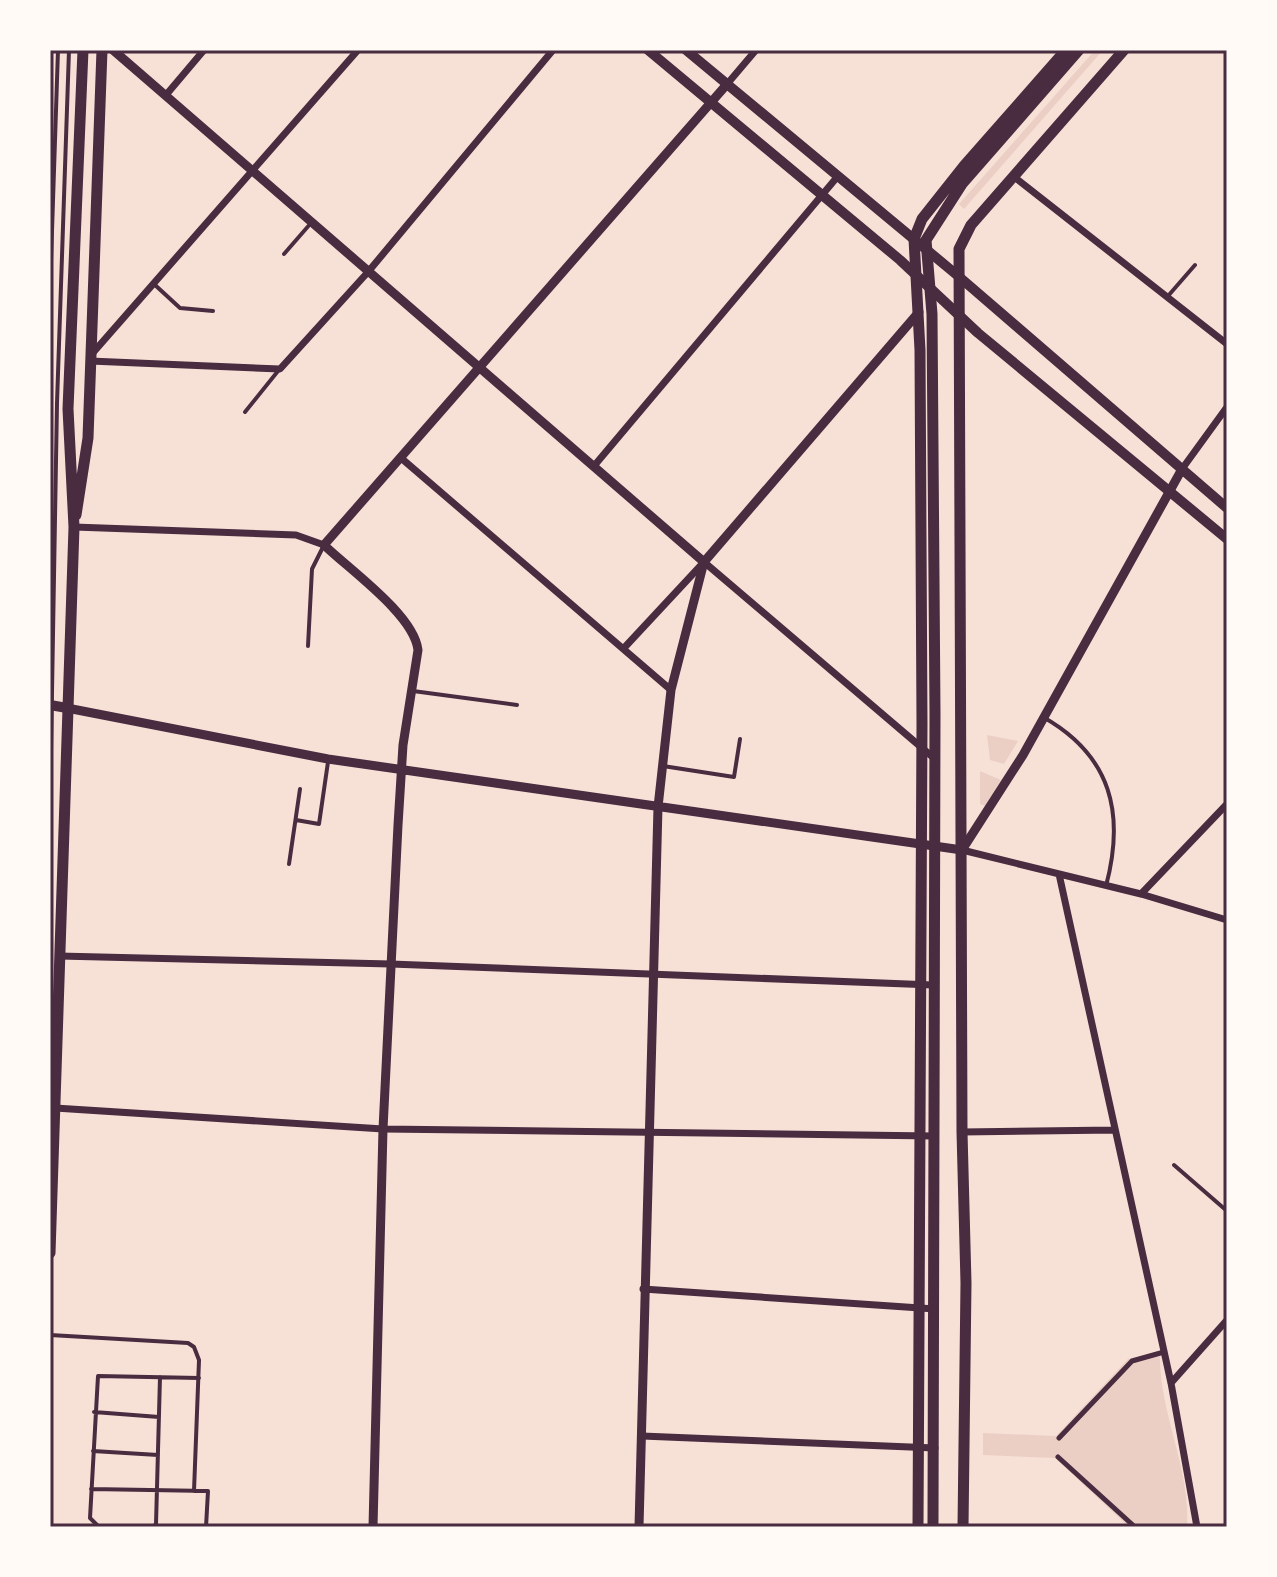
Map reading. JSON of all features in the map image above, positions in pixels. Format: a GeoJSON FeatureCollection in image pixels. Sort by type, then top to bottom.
{"type":"FeatureCollection","features":[{"type":"Feature","properties":{"kind":"main road"},"geometry":{"type":"LineString","coordinates":[[50,1253],[74,527],[68,409],[83,50]]}},
{"type":"Feature","properties":{"kind":"main road"},"geometry":{"type":"LineString","coordinates":[[74,527],[85,470],[102,50]]}},
{"type":"Feature","properties":{"kind":"main road"},"geometry":{"type":"LineString","coordinates":[[648,50],[1227,539]]}},
{"type":"Feature","properties":{"kind":"main road"},"geometry":{"type":"LineString","coordinates":[[686,50],[957,275],[1227,508]]}},
{"type":"Feature","properties":{"kind":"main road"},"geometry":{"type":"LineString","coordinates":[[933,1527],[933,985],[922,749],[919,312],[914,239],[922,219],[964,166],[1066,50]]}},
{"type":"Feature","properties":{"kind":"main road"},"geometry":{"type":"LineString","coordinates":[[918,1527],[921,1309],[919,985],[935,759],[930,287],[926,237],[962,184],[1079,50]]}},
{"type":"Feature","properties":{"kind":"main road"},"geometry":{"type":"LineString","coordinates":[[963,1527],[966,1283],[962,1132],[957,275],[960,245],[965,232],[1124,50]]}},
{"type":"Feature","properties":{"kind":"main road"},"geometry":{"type":"LineString","coordinates":[[51,705],[67,708]]}},
{"type":"Feature","properties":{"kind":"street"},"geometry":{"type":"LineString","coordinates":[[113,50],[935,759]]}},
{"type":"Feature","properties":{"kind":"street"},"geometry":{"type":"LineString","coordinates":[[166,95],[204,50]]}},
{"type":"Feature","properties":{"kind":"street"},"geometry":{"type":"LineString","coordinates":[[90,359],[358,50]]}},
{"type":"Feature","properties":{"kind":"street"},"geometry":{"type":"LineString","coordinates":[[90,359],[280,369],[368,272],[553,50]]}},
{"type":"Feature","properties":{"kind":"street"},"geometry":{"type":"LineString","coordinates":[[324,545],[756,50]]}},
{"type":"Feature","properties":{"kind":"street"},"geometry":{"type":"LineString","coordinates":[[594,466],[838,176]]}},
{"type":"Feature","properties":{"kind":"street"},"geometry":{"type":"LineString","coordinates":[[1013,176],[1227,344]]}},
{"type":"Feature","properties":{"kind":"street"},"geometry":{"type":"LineString","coordinates":[[624,648],[704,562],[919,312]]}},
{"type":"Feature","properties":{"kind":"street"},"geometry":{"type":"LineString","coordinates":[[962,850],[1043,717],[1168,490],[1227,407]]}},
{"type":"Feature","properties":{"kind":"street"},"geometry":{"type":"LineString","coordinates":[[401,458],[671,690]]}},
{"type":"Feature","properties":{"kind":"street"},"geometry":{"type":"LineString","coordinates":[[74,527],[296,535],[324,545],[413,629],[418,650],[402,770],[383,1129],[373,1527]]}},
{"type":"Feature","properties":{"kind":"street"},"geometry":{"type":"LineString","coordinates":[[639,1527],[658,807],[671,690],[704,562]]}},
{"type":"Feature","properties":{"kind":"street"},"geometry":{"type":"LineString","coordinates":[[67,708],[328,759],[962,850],[1141,894],[1227,920]]}},
{"type":"Feature","properties":{"kind":"street"},"geometry":{"type":"LineString","coordinates":[[1141,894],[1227,804]]}},
{"type":"Feature","properties":{"kind":"street"},"geometry":{"type":"LineString","coordinates":[[1059,874],[1171,1383],[1197,1527]]}},
{"type":"Feature","properties":{"kind":"street"},"geometry":{"type":"LineString","coordinates":[[59,956],[391,964],[933,985]]}},
{"type":"Feature","properties":{"kind":"street"},"geometry":{"type":"LineString","coordinates":[[55,1108],[383,1129],[934,1136]]}},
{"type":"Feature","properties":{"kind":"street"},"geometry":{"type":"LineString","coordinates":[[962,1132],[1115,1130]]}},
{"type":"Feature","properties":{"kind":"street"},"geometry":{"type":"LineString","coordinates":[[643,1289],[935,1309]]}},
{"type":"Feature","properties":{"kind":"street"},"geometry":{"type":"LineString","coordinates":[[1171,1383],[1227,1320]]}},
{"type":"Feature","properties":{"kind":"street"},"geometry":{"type":"LineString","coordinates":[[1059,1438],[1132,1361],[1164,1352]]}},
{"type":"Feature","properties":{"kind":"street"},"geometry":{"type":"LineString","coordinates":[[642,1436],[935,1448]]}},
{"type":"Feature","properties":{"kind":"street"},"geometry":{"type":"LineString","coordinates":[[1058,1457],[1135,1527]]}},
{"type":"Feature","properties":{"kind":"lane"},"geometry":{"type":"LineString","coordinates":[[50,291],[58,50]]}},
{"type":"Feature","properties":{"kind":"lane"},"geometry":{"type":"LineString","coordinates":[[50,807],[57,403],[69,50]]}},
{"type":"Feature","properties":{"kind":"lane"},"geometry":{"type":"LineString","coordinates":[[284,254],[313,221]]}},
{"type":"Feature","properties":{"kind":"lane"},"geometry":{"type":"LineString","coordinates":[[1168,296],[1195,265]]}},
{"type":"Feature","properties":{"kind":"lane"},"geometry":{"type":"LineString","coordinates":[[155,285],[180,308],[213,311]]}},
{"type":"Feature","properties":{"kind":"lane"},"geometry":{"type":"LineString","coordinates":[[245,412],[280,369]]}},
{"type":"Feature","properties":{"kind":"lane"},"geometry":{"type":"LineString","coordinates":[[308,646],[312,569],[324,545]]}},
{"type":"Feature","properties":{"kind":"lane"},"geometry":{"type":"LineString","coordinates":[[413,691],[517,705]]}},
{"type":"Feature","properties":{"kind":"lane"},"geometry":{"type":"LineString","coordinates":[[1043,717],[1082,747],[1108,789],[1117,835],[1106,886]]}},
{"type":"Feature","properties":{"kind":"lane"},"geometry":{"type":"LineString","coordinates":[[661,766],[734,777],[740,739]]}},
{"type":"Feature","properties":{"kind":"lane"},"geometry":{"type":"LineString","coordinates":[[296,820],[319,824],[328,759]]}},
{"type":"Feature","properties":{"kind":"lane"},"geometry":{"type":"LineString","coordinates":[[289,864],[300,789]]}},
{"type":"Feature","properties":{"kind":"lane"},"geometry":{"type":"LineString","coordinates":[[1174,1165],[1227,1211]]}},
{"type":"Feature","properties":{"kind":"lane"},"geometry":{"type":"LineString","coordinates":[[50,1335],[188,1343],[198,1353],[194,1491]]}},
{"type":"Feature","properties":{"kind":"lane"},"geometry":{"type":"LineString","coordinates":[[113,1527],[92,1524],[94,1412],[98,1376],[199,1378]]}},
{"type":"Feature","properties":{"kind":"lane"},"geometry":{"type":"LineString","coordinates":[[153,1527],[160,1377]]}},
{"type":"Feature","properties":{"kind":"lane"},"geometry":{"type":"LineString","coordinates":[[94,1412],[159,1417]]}},
{"type":"Feature","properties":{"kind":"lane"},"geometry":{"type":"LineString","coordinates":[[93,1451],[158,1455]]}},
{"type":"Feature","properties":{"kind":"lane"},"geometry":{"type":"LineString","coordinates":[[91,1489],[208,1491],[206,1527]]}},
{"type":"Feature","properties":{"kind":"shaded area"},"geometry":{"type":"Polygon","coordinates":[[[1095,50],[1103,50],[964,209],[959,204],[1095,50]]]}},
{"type":"Feature","properties":{"kind":"shaded area"},"geometry":{"type":"Polygon","coordinates":[[[987,735],[1018,741],[1004,764],[990,760],[987,735]]]}},
{"type":"Feature","properties":{"kind":"shaded area"},"geometry":{"type":"Polygon","coordinates":[[[980,771],[1001,780],[985,806],[980,804],[980,771]]]}},
{"type":"Feature","properties":{"kind":"shaded area"},"geometry":{"type":"Polygon","coordinates":[[[1160,1351],[1164,1396],[1184,1483],[1187,1527],[1129,1527],[1055,1458],[983,1455],[983,1433],[1056,1436],[1128,1359],[1160,1351]]]}}]}
